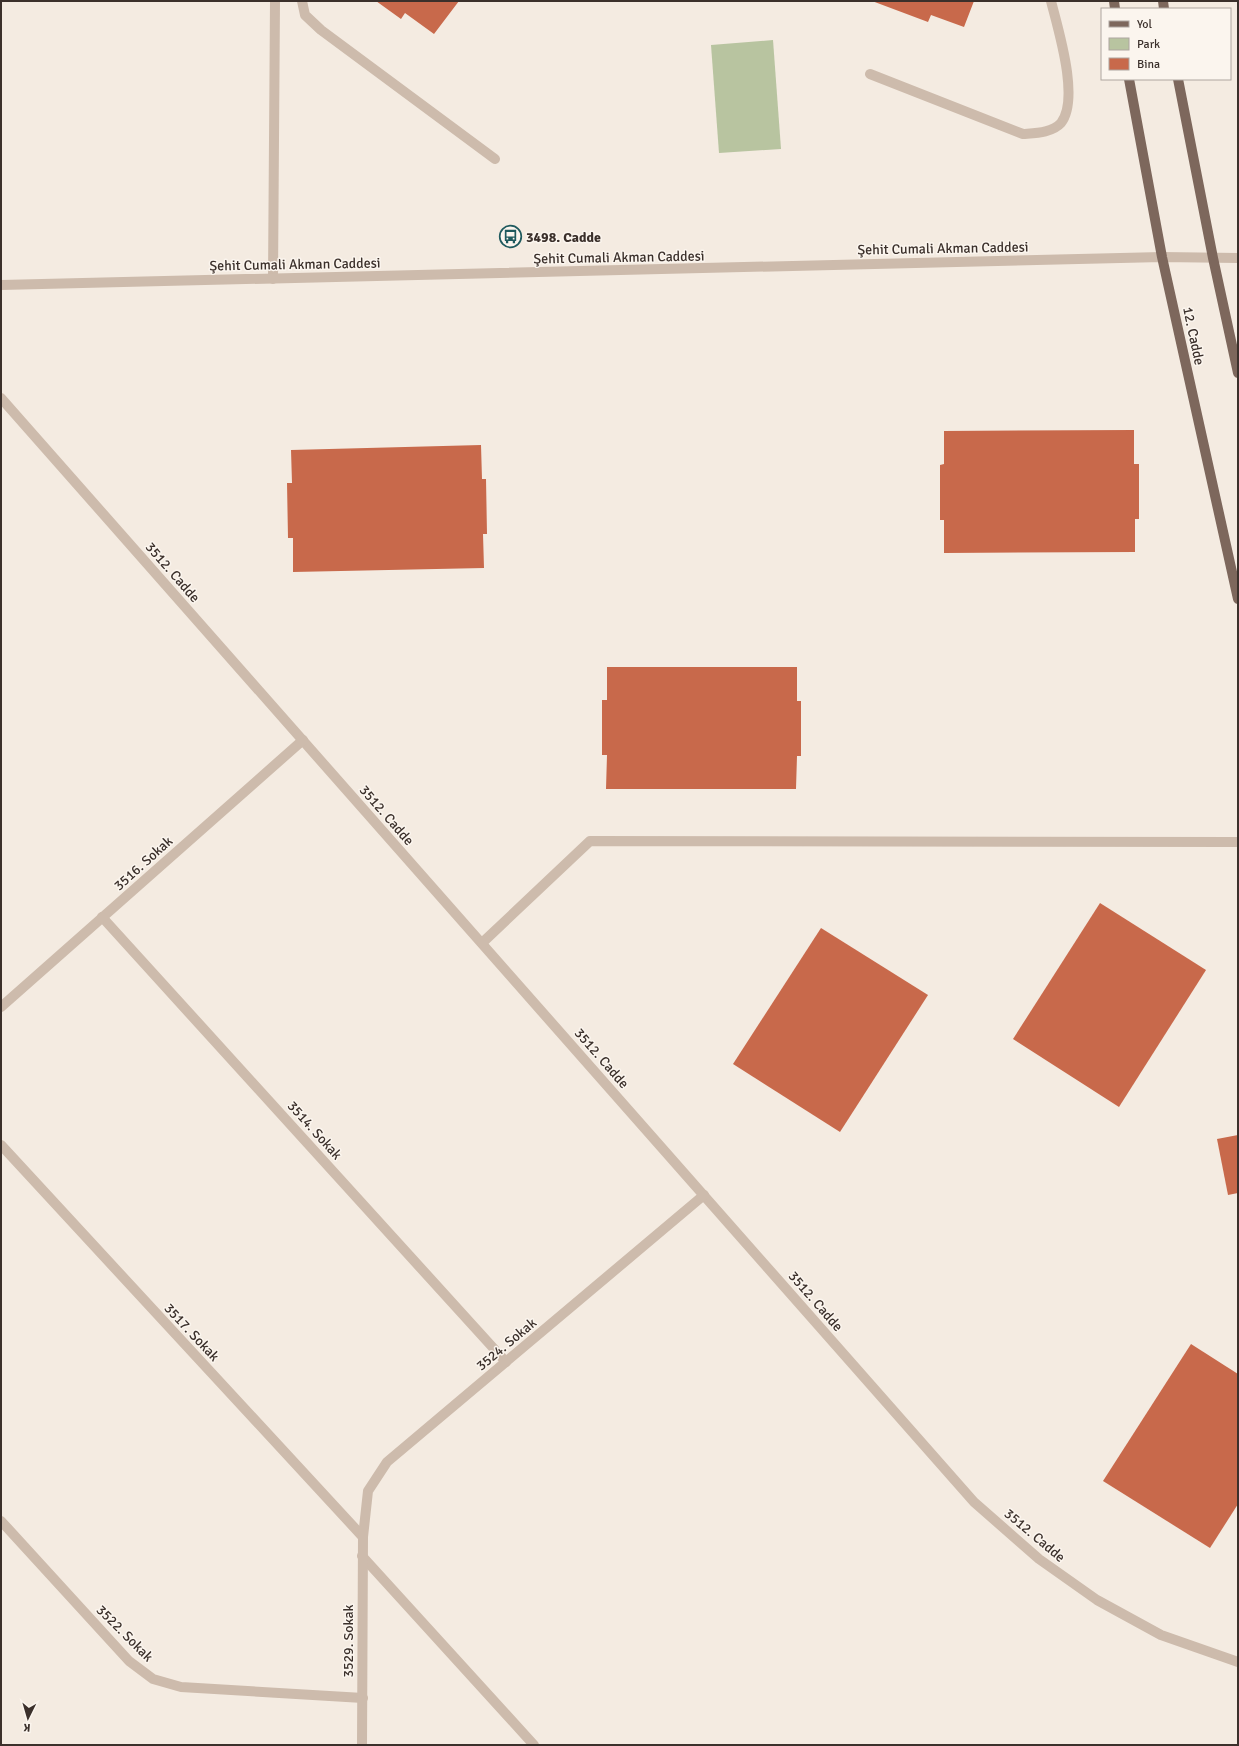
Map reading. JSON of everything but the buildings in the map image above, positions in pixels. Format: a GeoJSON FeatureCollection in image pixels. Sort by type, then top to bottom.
{"type":"FeatureCollection","features":[{"type":"Feature","properties":{"kind":"main road","name":"12. Cadde"},"geometry":{"type":"LineString","coordinates":[[1129,80],[1162,257],[1238,599]]}},
{"type":"Feature","properties":{"kind":"main road"},"geometry":{"type":"LineString","coordinates":[[1178,80],[1213,258],[1238,374]]}},
{"type":"Feature","properties":{"kind":"street"},"geometry":{"type":"LineString","coordinates":[[273,279],[275,1]]}},
{"type":"Feature","properties":{"kind":"street"},"geometry":{"type":"LineString","coordinates":[[302,1],[305,15],[321,30],[495,159]]}},
{"type":"Feature","properties":{"kind":"street"},"geometry":{"type":"LineString","coordinates":[[870,74],[1023,134],[1045,132],[1060,124],[1068,107],[1067,71],[1051,1]]}},
{"type":"Feature","properties":{"kind":"street","name":"Şehit Cumali Akman Caddesi"},"geometry":{"type":"LineString","coordinates":[[1,285],[1162,257],[1238,258]]}},
{"type":"Feature","properties":{"kind":"street","name":"3512. Cadde"},"geometry":{"type":"LineString","coordinates":[[1,398],[974,1502],[1038,1558],[1097,1600],[1161,1635],[1238,1662]]}},
{"type":"Feature","properties":{"kind":"street","name":"3516. Sokak"},"geometry":{"type":"LineString","coordinates":[[1,1007],[302,740]]}},
{"type":"Feature","properties":{"kind":"street"},"geometry":{"type":"LineString","coordinates":[[482,943],[590,841],[1238,842]]}},
{"type":"Feature","properties":{"kind":"street","name":"3514. Sokak"},"geometry":{"type":"LineString","coordinates":[[102,917],[506,1362]]}},
{"type":"Feature","properties":{"kind":"street","name":"3517. Sokak"},"geometry":{"type":"LineString","coordinates":[[1,1145],[363,1537]]}},
{"type":"Feature","properties":{"kind":"street","name":"3524. Sokak"},"geometry":{"type":"LineString","coordinates":[[363,1537],[368,1491],[387,1462],[704,1195]]}},
{"type":"Feature","properties":{"kind":"street","name":"3522. Sokak"},"geometry":{"type":"LineString","coordinates":[[1,1521],[129,1661],[153,1679],[181,1688],[362,1698]]}},
{"type":"Feature","properties":{"kind":"street","name":"3529. Sokak"},"geometry":{"type":"LineString","coordinates":[[362,1745],[363,1537]]}},
{"type":"Feature","properties":{"kind":"street"},"geometry":{"type":"LineString","coordinates":[[362,1556],[534,1745]]}},
{"type":"Feature","properties":{"kind":"green space"},"geometry":{"type":"Polygon","coordinates":[[[773,40],[781,149],[719,153],[711,45],[773,40]]]}},
{"type":"Feature","properties":{"kind":"place","name":"3498. Cadde"},"geometry":{"type":"Point","coordinates":[510,237]}}]}
